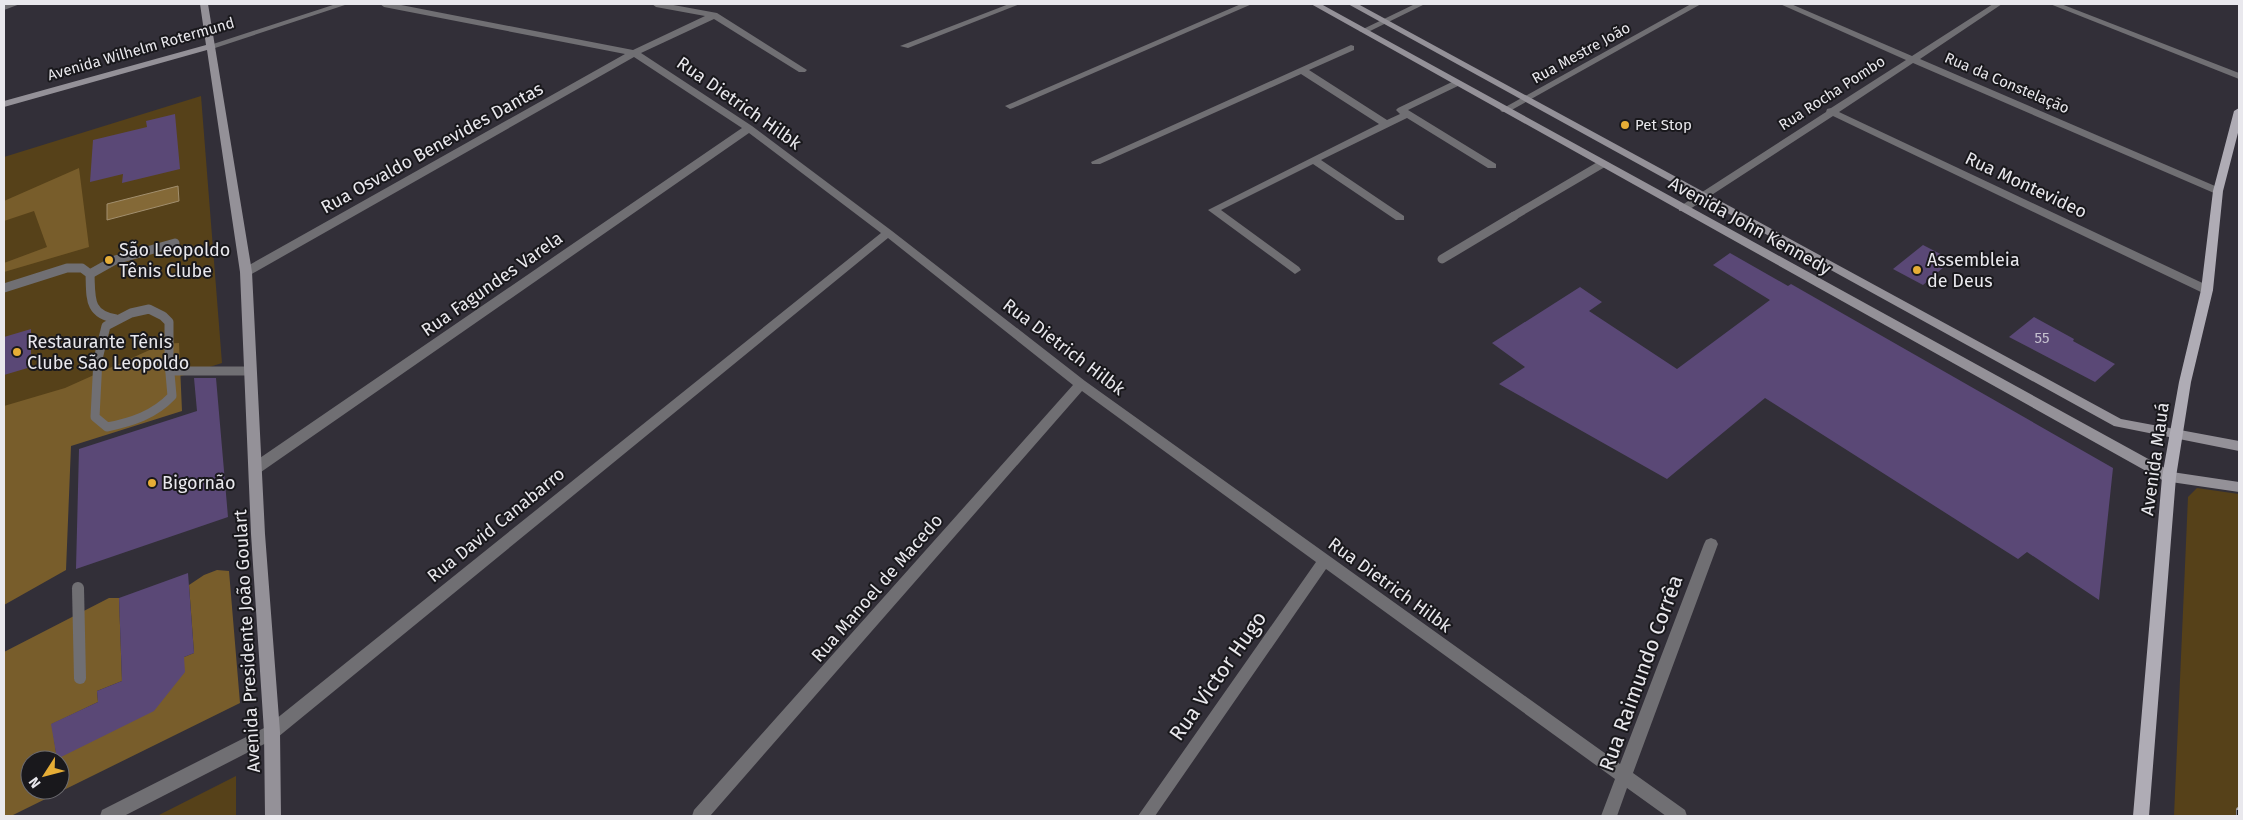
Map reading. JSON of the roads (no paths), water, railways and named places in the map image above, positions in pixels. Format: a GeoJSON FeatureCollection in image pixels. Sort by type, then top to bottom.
{"type":"FeatureCollection","features":[{"type":"Feature","properties":{"kind":"main road","name":"Avenida Presidente João Goulart"},"geometry":{"type":"LineString","coordinates":[[204,4],[246,272],[258,534],[272,732],[273,816]]}},
{"type":"Feature","properties":{"kind":"main road","name":"Avenida John Kennedy"},"geometry":{"type":"LineString","coordinates":[[1315,4],[2169,477]]}},
{"type":"Feature","properties":{"kind":"main road","name":"Avenida John Kennedy"},"geometry":{"type":"LineString","coordinates":[[1352,4],[2118,423],[2239,446]]}},
{"type":"Feature","properties":{"kind":"main road","name":"Avenida Wilhelm Rotermund"},"geometry":{"type":"LineString","coordinates":[[4,104],[212,46]]}},
{"type":"Feature","properties":{"kind":"main road","name":"Avenida Mauá"},"geometry":{"type":"LineString","coordinates":[[2141,816],[2169,477],[2184,382],[2207,290],[2218,191],[2239,111]]}},
{"type":"Feature","properties":{"kind":"main road"},"geometry":{"type":"LineString","coordinates":[[2169,477],[2239,487]]}},
{"type":"Feature","properties":{"kind":"street"},"geometry":{"type":"LineString","coordinates":[[4,7],[16,4]]}},
{"type":"Feature","properties":{"kind":"street","name":"Avenida Wilhelm Rotermund"},"geometry":{"type":"LineString","coordinates":[[212,46],[344,4]]}},
{"type":"Feature","properties":{"kind":"street","name":"Rua Dietrich Hilbk"},"geometry":{"type":"LineString","coordinates":[[384,4],[634,53],[749,128],[888,233],[1081,384],[1679,816]]}},
{"type":"Feature","properties":{"kind":"street"},"geometry":{"type":"LineString","coordinates":[[656,4],[714,15],[802,70]]}},
{"type":"Feature","properties":{"kind":"street"},"geometry":{"type":"LineString","coordinates":[[905,46],[1016,4]]}},
{"type":"Feature","properties":{"kind":"street"},"geometry":{"type":"LineString","coordinates":[[1010,106],[1248,4]]}},
{"type":"Feature","properties":{"kind":"street"},"geometry":{"type":"LineString","coordinates":[[1363,31],[1421,4]]}},
{"type":"Feature","properties":{"kind":"street","name":"Rua Mestre João"},"geometry":{"type":"LineString","coordinates":[[1505,110],[1697,4]]}},
{"type":"Feature","properties":{"kind":"street","name":"Rua da Constelação"},"geometry":{"type":"LineString","coordinates":[[1784,4],[2218,191]]}},
{"type":"Feature","properties":{"kind":"street","name":"Rua Rocha Pombo"},"geometry":{"type":"LineString","coordinates":[[1683,208],[1830,111],[1998,4]]}},
{"type":"Feature","properties":{"kind":"street"},"geometry":{"type":"LineString","coordinates":[[2054,4],[2239,76]]}},
{"type":"Feature","properties":{"kind":"street","name":"Rua Osvaldo Benevides Dantas"},"geometry":{"type":"LineString","coordinates":[[246,272],[634,53],[714,15]]}},
{"type":"Feature","properties":{"kind":"street"},"geometry":{"type":"LineString","coordinates":[[1096,162],[1351,48]]}},
{"type":"Feature","properties":{"kind":"street"},"geometry":{"type":"LineString","coordinates":[[1302,70],[1386,124]]}},
{"type":"Feature","properties":{"kind":"street"},"geometry":{"type":"LineString","coordinates":[[1457,83],[1400,110],[1492,166]]}},
{"type":"Feature","properties":{"kind":"street","name":"Rua Montevideo"},"geometry":{"type":"LineString","coordinates":[[1830,111],[2207,290]]}},
{"type":"Feature","properties":{"kind":"street"},"geometry":{"type":"LineString","coordinates":[[1295,270],[1213,210],[1407,114]]}},
{"type":"Feature","properties":{"kind":"street","name":"Rua Fagundes Varela"},"geometry":{"type":"LineString","coordinates":[[256,468],[749,128]]}},
{"type":"Feature","properties":{"kind":"street"},"geometry":{"type":"LineString","coordinates":[[1314,160],[1400,218]]}},
{"type":"Feature","properties":{"kind":"street","name":"Rua David Canabarro"},"geometry":{"type":"LineString","coordinates":[[108,816],[272,732],[888,233]]}},
{"type":"Feature","properties":{"kind":"street","name":"Rua Manoel de Macedo"},"geometry":{"type":"LineString","coordinates":[[700,816],[1081,384]]}},
{"type":"Feature","properties":{"kind":"street","name":"Rua Raimundo Corrêa"},"geometry":{"type":"LineString","coordinates":[[1609,816],[1711,544]]}},
{"type":"Feature","properties":{"kind":"street","name":"Rua Victor Hugo"},"geometry":{"type":"LineString","coordinates":[[1146,816],[1325,560]]}},
{"type":"Feature","properties":{"kind":"lane"},"geometry":{"type":"LineString","coordinates":[[1442,259],[1602,164]]}},
{"type":"Feature","properties":{"kind":"lane"},"geometry":{"type":"LineString","coordinates":[[90,274],[115,260],[175,243]]}},
{"type":"Feature","properties":{"kind":"lane"},"geometry":{"type":"LineString","coordinates":[[4,288],[67,268],[82,268],[90,274],[93,308],[99,315],[116,319]]}},
{"type":"Feature","properties":{"kind":"lane"},"geometry":{"type":"LineString","coordinates":[[148,309],[163,316],[169,322],[170,371],[172,396],[164,406],[128,424],[107,426],[95,417],[98,360],[106,326],[116,319],[131,312],[148,309]]}},
{"type":"Feature","properties":{"kind":"lane"},"geometry":{"type":"LineString","coordinates":[[170,371],[251,371]]}},
{"type":"Feature","properties":{"kind":"lane"},"geometry":{"type":"LineString","coordinates":[[78,588],[80,678]]}},
{"type":"Feature","properties":{"kind":"railway"},"geometry":{"type":"LineString","coordinates":[[2239,810],[2239,816]]}},
{"type":"Feature","properties":{"kind":"place","name":"Pet Stop"},"geometry":{"type":"Point","coordinates":[1625,125]}},
{"type":"Feature","properties":{"kind":"place","name":"São Leopoldo Tênis Clube"},"geometry":{"type":"Point","coordinates":[109,260]}},
{"type":"Feature","properties":{"kind":"place","name":"Assembleia de Deus"},"geometry":{"type":"Point","coordinates":[1917,270]}},
{"type":"Feature","properties":{"kind":"place","name":"Restaurante Tênis Clube São Leopoldo"},"geometry":{"type":"Point","coordinates":[17,352]}},
{"type":"Feature","properties":{"kind":"place","name":"Bigornão"},"geometry":{"type":"Point","coordinates":[152,483]}}]}
